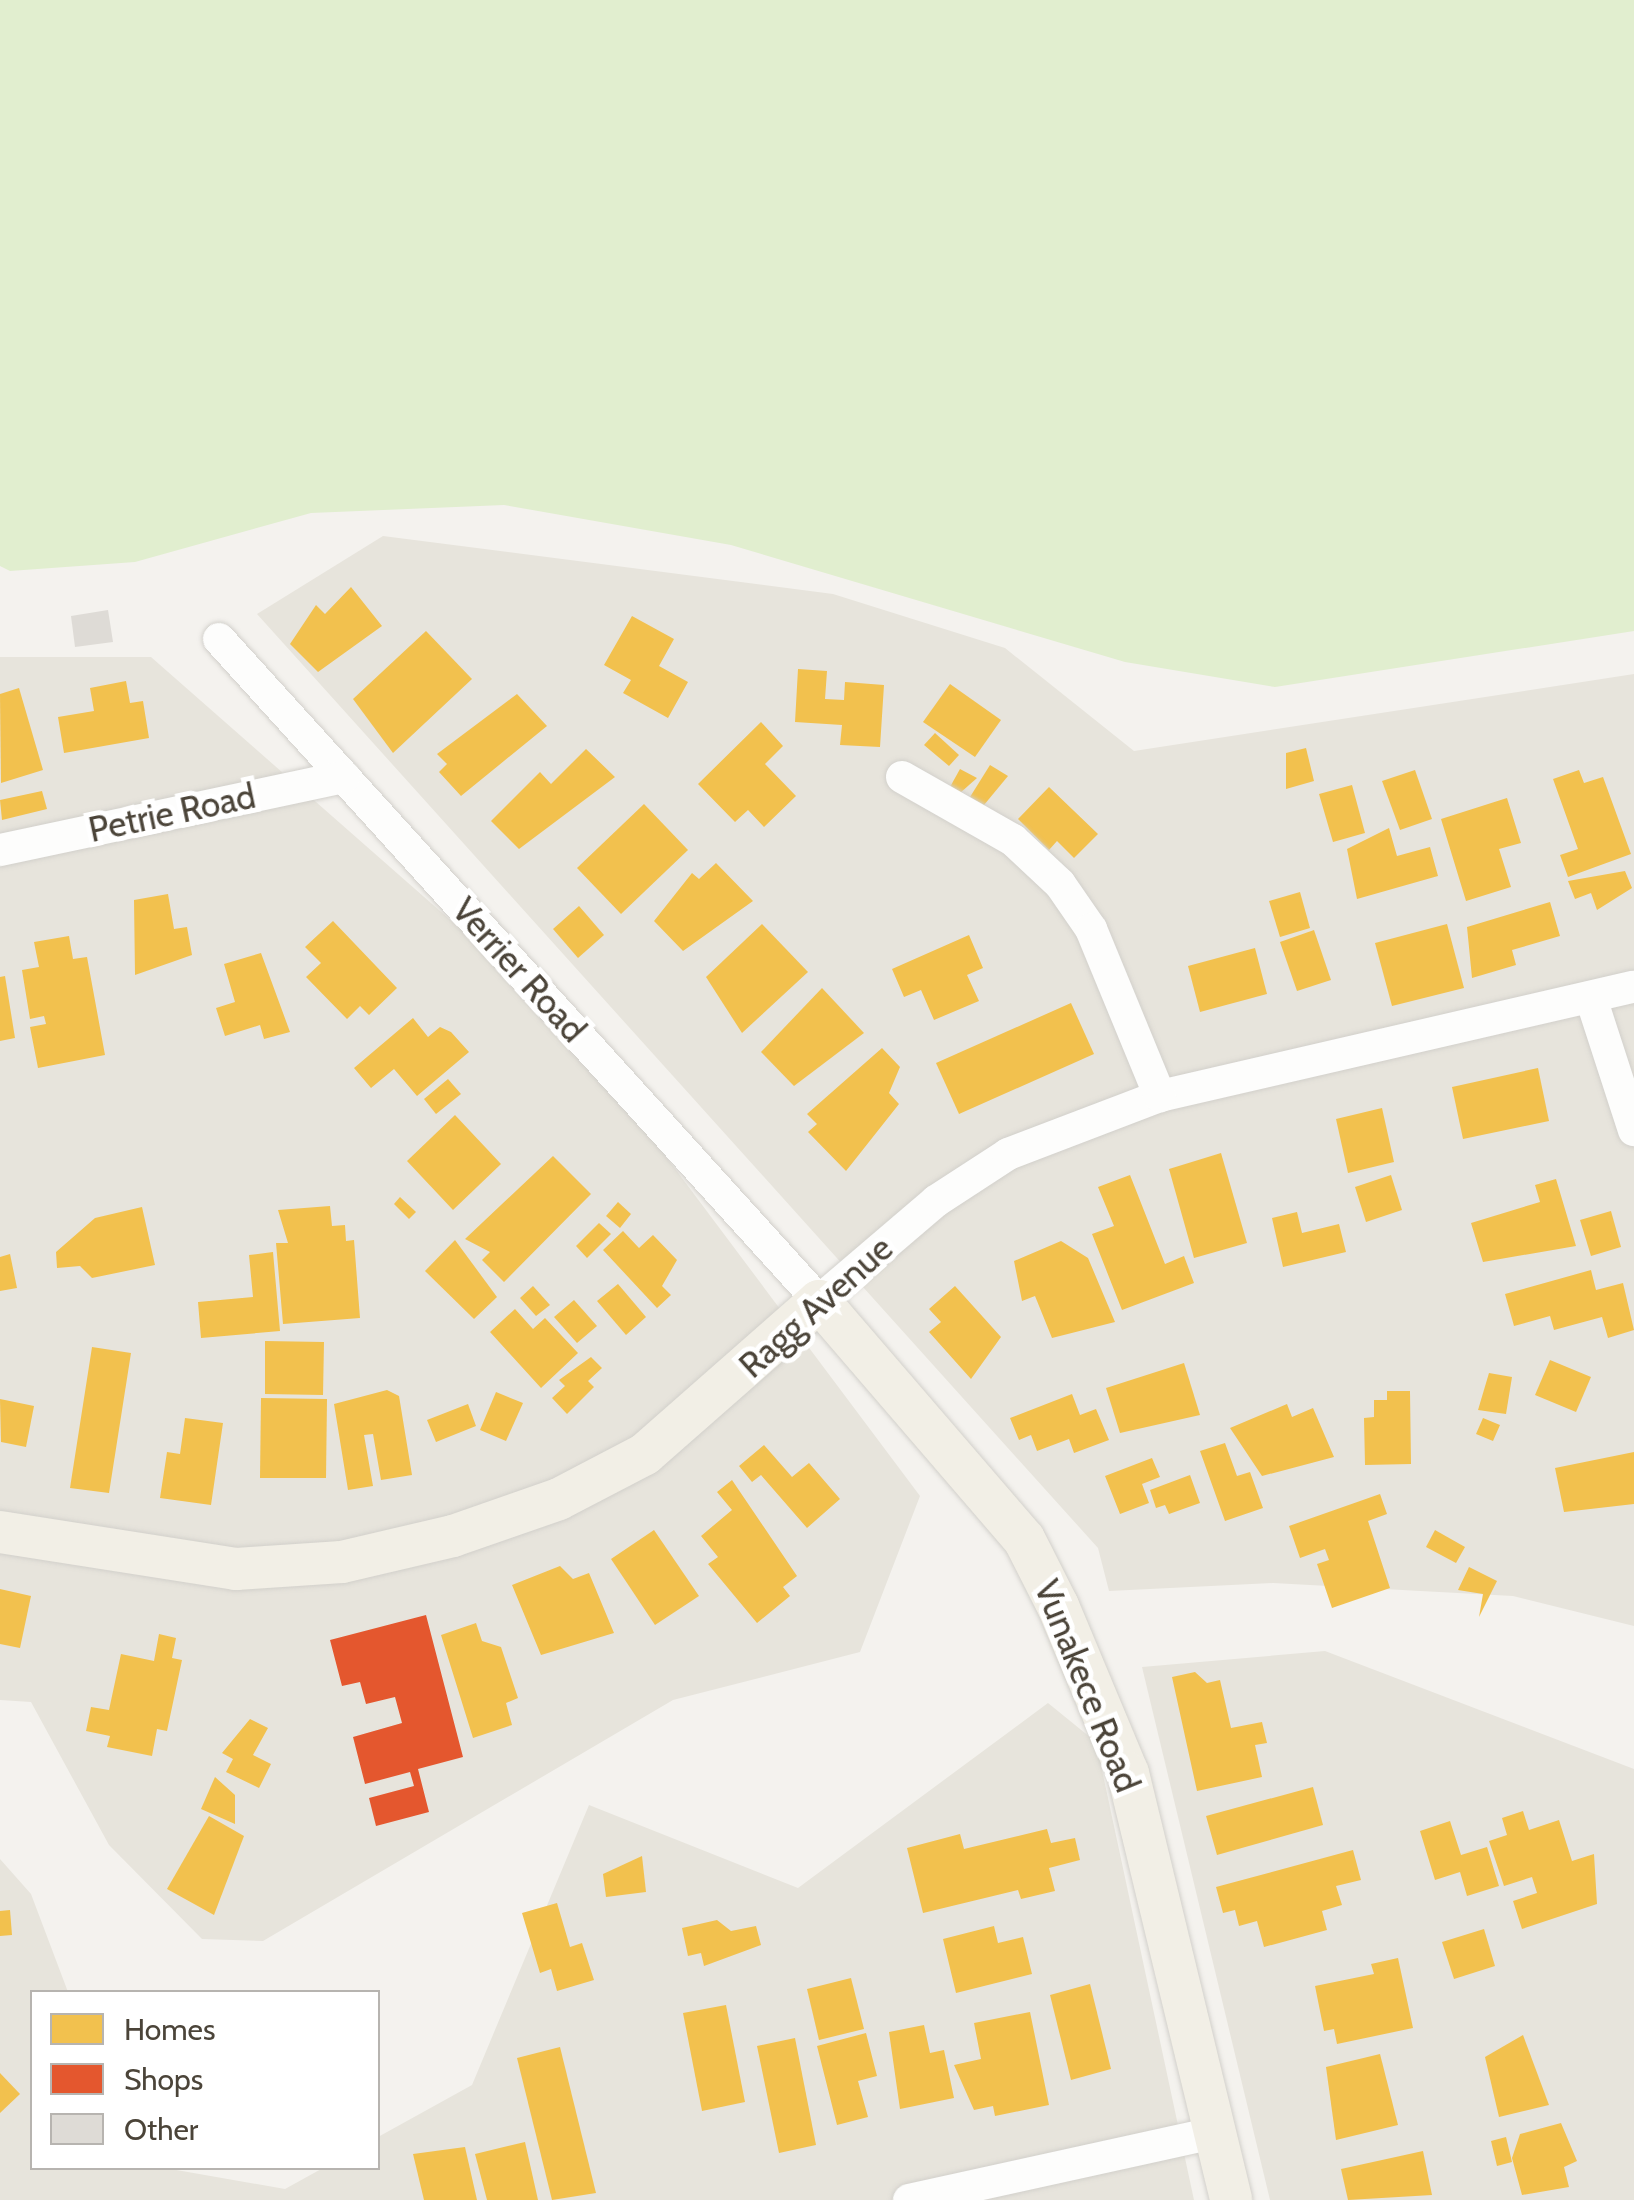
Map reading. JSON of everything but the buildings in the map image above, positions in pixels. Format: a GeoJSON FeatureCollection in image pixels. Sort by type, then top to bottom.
{"type":"FeatureCollection","features":[{"type":"Feature","properties":{"kind":"main road","name":"Ragg Avenue"},"geometry":{"type":"LineString","coordinates":[[0,1532],[236,1570],[342,1562],[453,1536],[559,1500],[644,1454],[819,1301]]}},
{"type":"Feature","properties":{"kind":"main road","name":"Vunakece Road"},"geometry":{"type":"LineString","coordinates":[[819,1301],[1024,1539],[1058,1606],[1128,1773],[1231,2200]]}},
{"type":"Feature","properties":{"kind":"street","name":"Verrier Road"},"geometry":{"type":"LineString","coordinates":[[219,639],[819,1301]]}},
{"type":"Feature","properties":{"kind":"street","name":"Petrie Road"},"geometry":{"type":"LineString","coordinates":[[0,850],[344,777]]}},
{"type":"Feature","properties":{"kind":"street"},"geometry":{"type":"LineString","coordinates":[[902,777],[1013,840],[1060,884],[1090,929],[1160,1096]]}},
{"type":"Feature","properties":{"kind":"street","name":"Ragg Avenue"},"geometry":{"type":"LineString","coordinates":[[819,1301],[936,1202],[1008,1154],[1160,1096],[1634,987]]}},
{"type":"Feature","properties":{"kind":"street"},"geometry":{"type":"LineString","coordinates":[[1591,998],[1634,1130]]}},
{"type":"Feature","properties":{"kind":"street"},"geometry":{"type":"LineString","coordinates":[[909,2200],[1216,2132]]}},
{"type":"Feature","properties":{"kind":"shaded area"},"geometry":{"type":"Polygon","coordinates":[[[383,536],[833,594],[1005,648],[1134,751],[1634,674],[1634,1626],[1513,1596],[1273,1583],[1109,1591],[1098,1548],[257,614],[383,536]]]}},
{"type":"Feature","properties":{"kind":"shaded area"},"geometry":{"type":"Polygon","coordinates":[[[0,657],[151,657],[563,1019],[920,1496],[860,1652],[673,1700],[263,1941],[202,1939],[109,1845],[31,1702],[0,1700],[0,657]]]}},
{"type":"Feature","properties":{"kind":"shaded area"},"geometry":{"type":"Polygon","coordinates":[[[1325,1651],[1634,1769],[1634,2200],[1270,2200],[1142,1667],[1325,1651]]]}},
{"type":"Feature","properties":{"kind":"shaded area"},"geometry":{"type":"Polygon","coordinates":[[[1048,1703],[1096,1742],[1194,2200],[0,2200],[0,1859],[31,1894],[67,1990],[30,1990],[30,2170],[176,2170],[285,2189],[319,2170],[380,2170],[380,2136],[472,2085],[589,1805],[798,1888],[1048,1703]]]}},
{"type":"Feature","properties":{"kind":"green space"},"geometry":{"type":"Polygon","coordinates":[[[0,0],[1634,0],[1634,631],[1275,687],[1125,662],[731,545],[504,505],[311,513],[135,562],[10,571],[0,566],[0,0]]]}}]}
